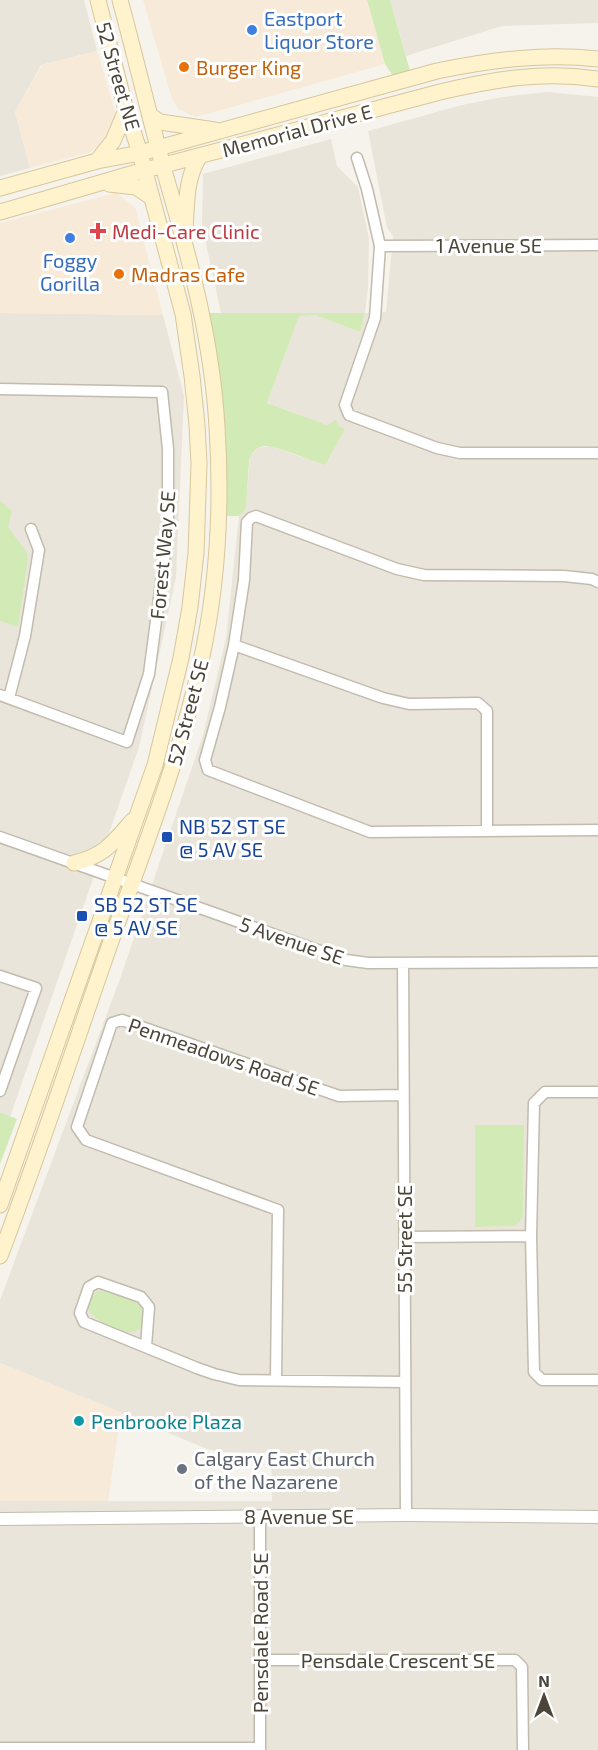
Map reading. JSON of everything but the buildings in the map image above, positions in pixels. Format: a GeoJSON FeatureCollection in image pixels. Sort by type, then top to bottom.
{"type":"FeatureCollection","features":[{"type":"Feature","properties":{"kind":"main road","name":"52 Street NE"},"geometry":{"type":"LineString","coordinates":[[98,0],[126,110],[140,153]]}},
{"type":"Feature","properties":{"kind":"main road","name":"52 Street NE"},"geometry":{"type":"LineString","coordinates":[[120,0],[159,148]]}},
{"type":"Feature","properties":{"kind":"main road","name":"Memorial Drive E"},"geometry":{"type":"LineString","coordinates":[[0,188],[97,161],[159,148],[437,71],[480,62],[524,57],[598,59]]}},
{"type":"Feature","properties":{"kind":"main road","name":"Memorial Drive E"},"geometry":{"type":"LineString","coordinates":[[0,212],[163,165],[440,92],[525,76],[572,75],[598,79]]}},
{"type":"Feature","properties":{"kind":"main road"},"geometry":{"type":"LineString","coordinates":[[97,161],[113,141],[126,110]]}},
{"type":"Feature","properties":{"kind":"main road"},"geometry":{"type":"LineString","coordinates":[[151,116],[160,122],[220,130]]}},
{"type":"Feature","properties":{"kind":"main road","name":"52 Street SE"},"geometry":{"type":"LineString","coordinates":[[0,1256],[173,767],[201,662],[209,620],[219,515],[219,462],[213,376],[185,239],[159,148]]}},
{"type":"Feature","properties":{"kind":"main road","name":"52 Street SE"},"geometry":{"type":"LineString","coordinates":[[0,1205],[155,765],[181,658],[190,608],[199,494],[197,425],[183,314],[140,153]]}},
{"type":"Feature","properties":{"kind":"main road"},"geometry":{"type":"LineString","coordinates":[[185,239],[189,182],[200,156]]}},
{"type":"Feature","properties":{"kind":"main road"},"geometry":{"type":"LineString","coordinates":[[100,183],[130,186],[151,196]]}},
{"type":"Feature","properties":{"kind":"main road"},"geometry":{"type":"LineString","coordinates":[[74,863],[103,853],[138,814]]}},
{"type":"Feature","properties":{"kind":"street"},"geometry":{"type":"LineString","coordinates":[[357,158],[367,189],[380,246],[377,308],[345,405],[349,415],[437,448],[460,453],[598,453]]}},
{"type":"Feature","properties":{"kind":"street","name":"1 Avenue SE"},"geometry":{"type":"LineString","coordinates":[[380,246],[598,244]]}},
{"type":"Feature","properties":{"kind":"street","name":"Forest Way SE"},"geometry":{"type":"LineString","coordinates":[[0,389],[162,392],[168,449],[168,530],[149,674],[127,742],[4,697]]}},
{"type":"Feature","properties":{"kind":"street"},"geometry":{"type":"LineString","coordinates":[[598,582],[564,576],[424,575],[397,569],[256,516],[251,518],[247,522],[244,580],[234,645],[205,760],[208,770],[370,832],[598,830]]}},
{"type":"Feature","properties":{"kind":"street"},"geometry":{"type":"LineString","coordinates":[[4,697],[25,636],[39,550],[31,529]]}},
{"type":"Feature","properties":{"kind":"street"},"geometry":{"type":"LineString","coordinates":[[234,645],[383,699],[409,704],[478,703],[487,711],[487,831]]}},
{"type":"Feature","properties":{"kind":"street","name":"5 Avenue SE"},"geometry":{"type":"LineString","coordinates":[[0,837],[346,960],[368,963],[598,962]]}},
{"type":"Feature","properties":{"kind":"street","name":"55 Street SE"},"geometry":{"type":"LineString","coordinates":[[403,963],[406,1515]]}},
{"type":"Feature","properties":{"kind":"street"},"geometry":{"type":"LineString","coordinates":[[0,976],[36,988],[0,1091]]}},
{"type":"Feature","properties":{"kind":"street","name":"Penmeadows Road SE"},"geometry":{"type":"LineString","coordinates":[[276,1379],[278,1210],[86,1140],[77,1127],[112,1023],[122,1020],[339,1096],[403,1095]]}},
{"type":"Feature","properties":{"kind":"street"},"geometry":{"type":"LineString","coordinates":[[598,1092],[545,1092],[534,1103],[531,1236],[534,1372],[542,1380],[598,1380]]}},
{"type":"Feature","properties":{"kind":"street"},"geometry":{"type":"LineString","coordinates":[[405,1238],[531,1236]]}},
{"type":"Feature","properties":{"kind":"street"},"geometry":{"type":"LineString","coordinates":[[146,1347],[149,1307],[141,1297],[98,1282],[89,1287],[80,1313],[84,1322],[146,1347],[214,1374],[239,1380],[404,1382]]}},
{"type":"Feature","properties":{"kind":"street","name":"8 Avenue SE"},"geometry":{"type":"LineString","coordinates":[[0,1519],[406,1515],[598,1517]]}},
{"type":"Feature","properties":{"kind":"street","name":"Pensdale Road SE"},"geometry":{"type":"LineString","coordinates":[[260,1516],[260,1749]]}},
{"type":"Feature","properties":{"kind":"street","name":"Pensdale Crescent SE"},"geometry":{"type":"LineString","coordinates":[[260,1660],[515,1660],[522,1667],[523,1750]]}},
{"type":"Feature","properties":{"kind":"street"},"geometry":{"type":"LineString","coordinates":[[0,1748],[260,1749]]}},
{"type":"Feature","properties":{"kind":"shaded area"},"geometry":{"type":"Polygon","coordinates":[[[0,0],[84,0],[97,51],[41,65],[15,112],[30,168],[0,176],[0,0]]]}},
{"type":"Feature","properties":{"kind":"shaded area"},"geometry":{"type":"Polygon","coordinates":[[[143,0],[367,0],[385,64],[196,117],[178,109],[172,99],[143,0]]]}},
{"type":"Feature","properties":{"kind":"shaded area"},"geometry":{"type":"Polygon","coordinates":[[[390,0],[598,0],[598,23],[502,26],[406,56],[390,0]]]}},
{"type":"Feature","properties":{"kind":"shaded area"},"geometry":{"type":"Polygon","coordinates":[[[97,51],[115,111],[115,118],[108,137],[91,152],[30,168],[15,112],[42,65],[97,51]]]}},
{"type":"Feature","properties":{"kind":"shaded area"},"geometry":{"type":"Polygon","coordinates":[[[549,92],[598,97],[598,1750],[0,1750],[0,1501],[272,1501],[271,1453],[220,1452],[207,1449],[0,1363],[0,1300],[121,976],[203,735],[226,638],[239,516],[246,506],[250,456],[258,448],[270,446],[325,465],[339,426],[337,423],[327,425],[267,403],[299,315],[315,315],[360,332],[365,313],[386,312],[393,236],[387,228],[368,131],[462,105],[502,97],[549,92]]]}},
{"type":"Feature","properties":{"kind":"shaded area"},"geometry":{"type":"Polygon","coordinates":[[[331,139],[337,166],[358,187],[369,239],[365,313],[221,313],[202,225],[203,174],[331,139]]]}},
{"type":"Feature","properties":{"kind":"shaded area"},"geometry":{"type":"Polygon","coordinates":[[[116,193],[135,207],[163,315],[0,313],[0,223],[116,193]]]}},
{"type":"Feature","properties":{"kind":"shaded area"},"geometry":{"type":"Polygon","coordinates":[[[0,313],[163,315],[184,396],[176,577],[139,747],[10,1117],[0,1114],[0,313]]]}},
{"type":"Feature","properties":{"kind":"shaded area"},"geometry":{"type":"Polygon","coordinates":[[[0,1363],[121,1412],[108,1501],[0,1501],[0,1363]]]}},
{"type":"Feature","properties":{"kind":"green space"},"geometry":{"type":"Polygon","coordinates":[[[367,0],[390,0],[410,71],[393,76],[385,64],[367,0]]]}},
{"type":"Feature","properties":{"kind":"green space"},"geometry":{"type":"Polygon","coordinates":[[[209,313],[365,313],[360,332],[315,315],[299,316],[267,403],[327,425],[336,420],[339,426],[345,429],[325,465],[269,446],[256,450],[249,462],[245,510],[239,516],[225,516],[219,378],[209,313]]]}},
{"type":"Feature","properties":{"kind":"green space"},"geometry":{"type":"Polygon","coordinates":[[[0,501],[12,511],[8,527],[27,553],[28,560],[18,627],[0,621],[0,501]]]}},
{"type":"Feature","properties":{"kind":"green space"},"geometry":{"type":"Polygon","coordinates":[[[0,1114],[17,1119],[0,1164],[0,1114]]]}},
{"type":"Feature","properties":{"kind":"green space"},"geometry":{"type":"Polygon","coordinates":[[[475,1125],[524,1125],[523,1215],[519,1223],[514,1226],[475,1227],[475,1125]]]}},
{"type":"Feature","properties":{"kind":"green space"},"geometry":{"type":"Polygon","coordinates":[[[98,1291],[121,1296],[141,1306],[144,1319],[140,1328],[137,1331],[128,1332],[112,1327],[95,1317],[87,1305],[90,1298],[98,1291]]]}},
{"type":"Feature","properties":{"kind":"place","name":"Eastport Liquor Store"},"geometry":{"type":"Point","coordinates":[252,30]}},
{"type":"Feature","properties":{"kind":"place","name":"Burger King"},"geometry":{"type":"Point","coordinates":[184,67]}},
{"type":"Feature","properties":{"kind":"place","name":"Medi-Care Clinic"},"geometry":{"type":"Point","coordinates":[98,231]}},
{"type":"Feature","properties":{"kind":"place","name":"Foggy Gorilla"},"geometry":{"type":"Point","coordinates":[70,238]}},
{"type":"Feature","properties":{"kind":"place","name":"Madras Cafe"},"geometry":{"type":"Point","coordinates":[119,274]}},
{"type":"Feature","properties":{"kind":"place","name":"NB 52 ST SE @ 5 AV SE"},"geometry":{"type":"Point","coordinates":[167,837]}},
{"type":"Feature","properties":{"kind":"place","name":"SB 52 ST SE @ 5 AV SE"},"geometry":{"type":"Point","coordinates":[82,916]}},
{"type":"Feature","properties":{"kind":"place","name":"Penbrooke Plaza"},"geometry":{"type":"Point","coordinates":[79,1421]}},
{"type":"Feature","properties":{"kind":"place","name":"Calgary East Church of the Nazarene"},"geometry":{"type":"Point","coordinates":[182,1469]}}]}
